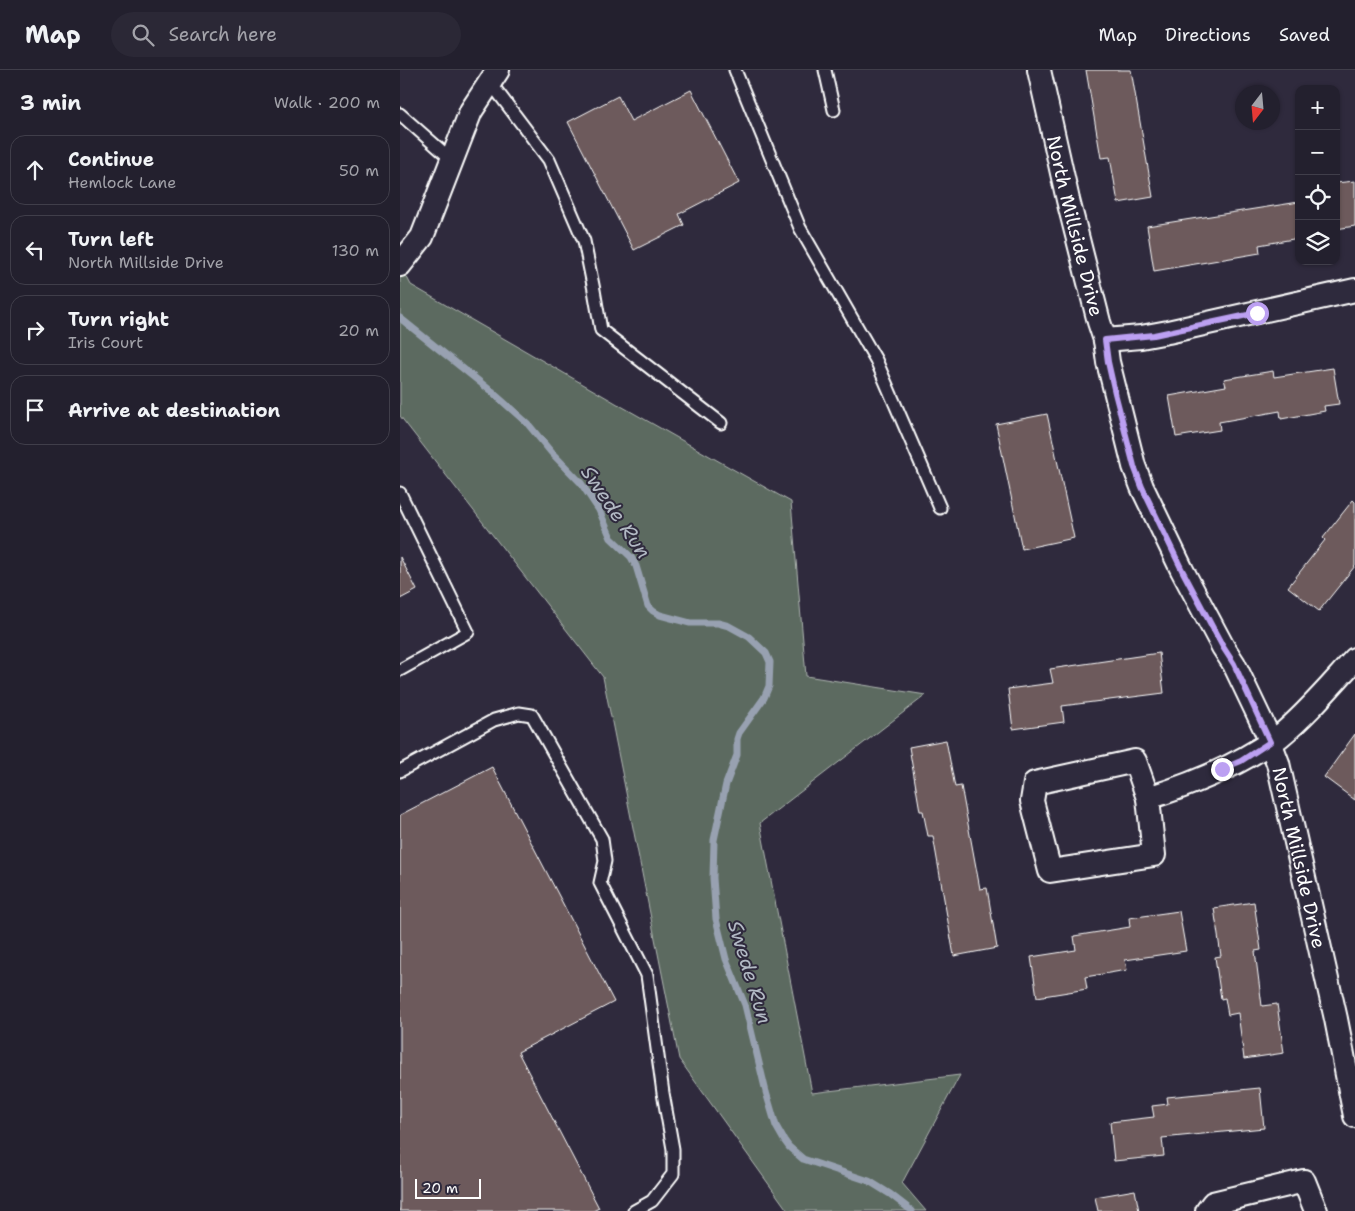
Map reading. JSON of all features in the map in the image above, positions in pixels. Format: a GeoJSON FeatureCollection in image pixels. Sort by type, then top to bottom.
{"type":"FeatureCollection","features":[{"type":"Feature","properties":{"kind":"street","name":"North Millside Drive"},"geometry":{"type":"LineString","coordinates":[[1039,70],[1068,200],[1105,340],[1115,393],[1134,466],[1142,487],[1182,570],[1234,664],[1270,742],[1283,780],[1336,1019],[1355,1115]]}},
{"type":"Feature","properties":{"kind":"street"},"geometry":{"type":"LineString","coordinates":[[400,265],[422,237],[471,111],[494,76]]}},
{"type":"Feature","properties":{"kind":"street"},"geometry":{"type":"LineString","coordinates":[[1105,340],[1142,337],[1168,332],[1355,290]]}},
{"type":"Feature","properties":{"kind":"street"},"geometry":{"type":"LineString","coordinates":[[1148,798],[1182,788],[1209,776],[1241,761],[1278,738],[1300,718],[1355,659]]}},
{"type":"Feature","properties":{"kind":"street"},"geometry":{"type":"LineString","coordinates":[[1135,761],[1148,798],[1154,855],[1050,871],[1032,801],[1035,783],[1135,761]]}},
{"type":"Feature","properties":{"kind":"street"},"geometry":{"type":"LineString","coordinates":[[1207,1211],[1213,1203],[1304,1181],[1316,1211]]}},
{"type":"Feature","properties":{"kind":"lane"},"geometry":{"type":"LineString","coordinates":[[735,70],[800,228],[876,360],[940,508]]}},
{"type":"Feature","properties":{"kind":"lane"},"geometry":{"type":"LineString","coordinates":[[825,70],[834,110]]}},
{"type":"Feature","properties":{"kind":"lane"},"geometry":{"type":"LineString","coordinates":[[494,76],[550,160],[584,241],[601,330],[721,423]]}},
{"type":"Feature","properties":{"kind":"lane"},"geometry":{"type":"LineString","coordinates":[[400,114],[452,160]]}},
{"type":"Feature","properties":{"kind":"lane"},"geometry":{"type":"LineString","coordinates":[[400,493],[468,632],[400,670]]}},
{"type":"Feature","properties":{"kind":"lane"},"geometry":{"type":"LineString","coordinates":[[400,772],[494,720],[519,713],[532,715],[602,840],[605,861],[600,883],[647,975],[663,1093],[673,1148],[673,1174],[652,1202],[634,1211]]}},
{"type":"Feature","properties":{"kind":"green space"},"geometry":{"type":"Polygon","coordinates":[[[400,264],[411,285],[791,502],[806,676],[926,695],[760,823],[812,1093],[960,1075],[902,1183],[926,1211],[788,1211],[679,1059],[603,677],[400,416],[400,264]]]}},
{"type":"Feature","properties":{"kind":"building"},"geometry":{"type":"Polygon","coordinates":[[[1086,70],[1131,70],[1153,197],[1118,203],[1110,157],[1101,158],[1086,70]]]}},
{"type":"Feature","properties":{"kind":"building"},"geometry":{"type":"Polygon","coordinates":[[[691,90],[739,183],[679,214],[684,225],[634,250],[568,122],[618,96],[631,121],[691,90]]]}},
{"type":"Feature","properties":{"kind":"building"},"geometry":{"type":"Polygon","coordinates":[[[1355,181],[1355,226],[1340,228],[1340,183],[1355,181]]]}},
{"type":"Feature","properties":{"kind":"building"},"geometry":{"type":"Polygon","coordinates":[[[1295,203],[1295,239],[1259,245],[1260,253],[1154,271],[1147,226],[1295,203]]]}},
{"type":"Feature","properties":{"kind":"building"},"geometry":{"type":"Polygon","coordinates":[[[1333,368],[1339,404],[1324,406],[1325,411],[1281,419],[1280,411],[1219,422],[1220,430],[1176,437],[1169,396],[1226,386],[1224,379],[1273,371],[1274,377],[1333,368]]]}},
{"type":"Feature","properties":{"kind":"building"},"geometry":{"type":"Polygon","coordinates":[[[1047,414],[1074,538],[1022,549],[996,424],[1047,414]]]}},
{"type":"Feature","properties":{"kind":"building"},"geometry":{"type":"Polygon","coordinates":[[[1353,500],[1355,502],[1355,566],[1319,611],[1288,587],[1325,540],[1323,538],[1353,500]]]}},
{"type":"Feature","properties":{"kind":"building"},"geometry":{"type":"Polygon","coordinates":[[[400,557],[417,590],[400,599],[400,557]]]}},
{"type":"Feature","properties":{"kind":"building"},"geometry":{"type":"Polygon","coordinates":[[[1159,653],[1164,693],[1062,706],[1064,722],[1013,729],[1008,689],[1053,683],[1050,669],[1159,653]]]}},
{"type":"Feature","properties":{"kind":"building"},"geometry":{"type":"Polygon","coordinates":[[[1355,734],[1355,800],[1324,777],[1355,734]]]}},
{"type":"Feature","properties":{"kind":"building"},"geometry":{"type":"Polygon","coordinates":[[[946,740],[955,787],[961,786],[980,889],[987,888],[997,948],[954,956],[933,836],[928,836],[923,811],[920,811],[909,747],[946,740]]]}},
{"type":"Feature","properties":{"kind":"building"},"geometry":{"type":"Polygon","coordinates":[[[492,767],[614,1002],[518,1052],[599,1208],[593,1211],[400,1211],[400,815],[492,767]]]}},
{"type":"Feature","properties":{"kind":"building"},"geometry":{"type":"Polygon","coordinates":[[[1254,902],[1261,950],[1255,951],[1262,1006],[1277,1004],[1284,1053],[1244,1059],[1238,1013],[1228,1015],[1225,998],[1221,999],[1215,957],[1221,956],[1214,908],[1254,902]]]}},
{"type":"Feature","properties":{"kind":"building"},"geometry":{"type":"Polygon","coordinates":[[[1179,911],[1186,951],[1125,960],[1127,970],[1085,977],[1087,989],[1037,997],[1031,957],[1076,950],[1074,936],[1130,927],[1129,918],[1179,911]]]}},
{"type":"Feature","properties":{"kind":"building"},"geometry":{"type":"Polygon","coordinates":[[[1260,1088],[1264,1128],[1162,1138],[1164,1156],[1114,1161],[1110,1122],[1154,1117],[1152,1106],[1168,1104],[1167,1097],[1260,1088]]]}},
{"type":"Feature","properties":{"kind":"building"},"geometry":{"type":"Polygon","coordinates":[[[1135,1190],[1139,1211],[1098,1211],[1095,1197],[1135,1190]]]}},
{"type":"Feature","properties":{"kind":"waterway","name":"Swede Run"},"geometry":{"type":"LineString","coordinates":[[400,318],[491,391],[528,424],[551,452],[581,483],[599,510],[611,538],[631,557],[636,566],[648,606],[653,611],[660,615],[690,623],[718,623],[729,626],[749,637],[766,653],[770,662],[769,686],[764,698],[739,733],[737,755],[726,784],[714,840],[713,878],[716,919],[726,959],[745,1005],[776,1126],[789,1147],[803,1159],[869,1181],[912,1211]]}},
{"type":"Feature","properties":{"kind":"route"},"geometry":{"type":"LineString","coordinates":[[1222,769],[1241,761],[1270,742],[1234,664],[1182,570],[1142,487],[1134,466],[1115,393],[1105,340],[1154,335],[1257,313]]}}]}
